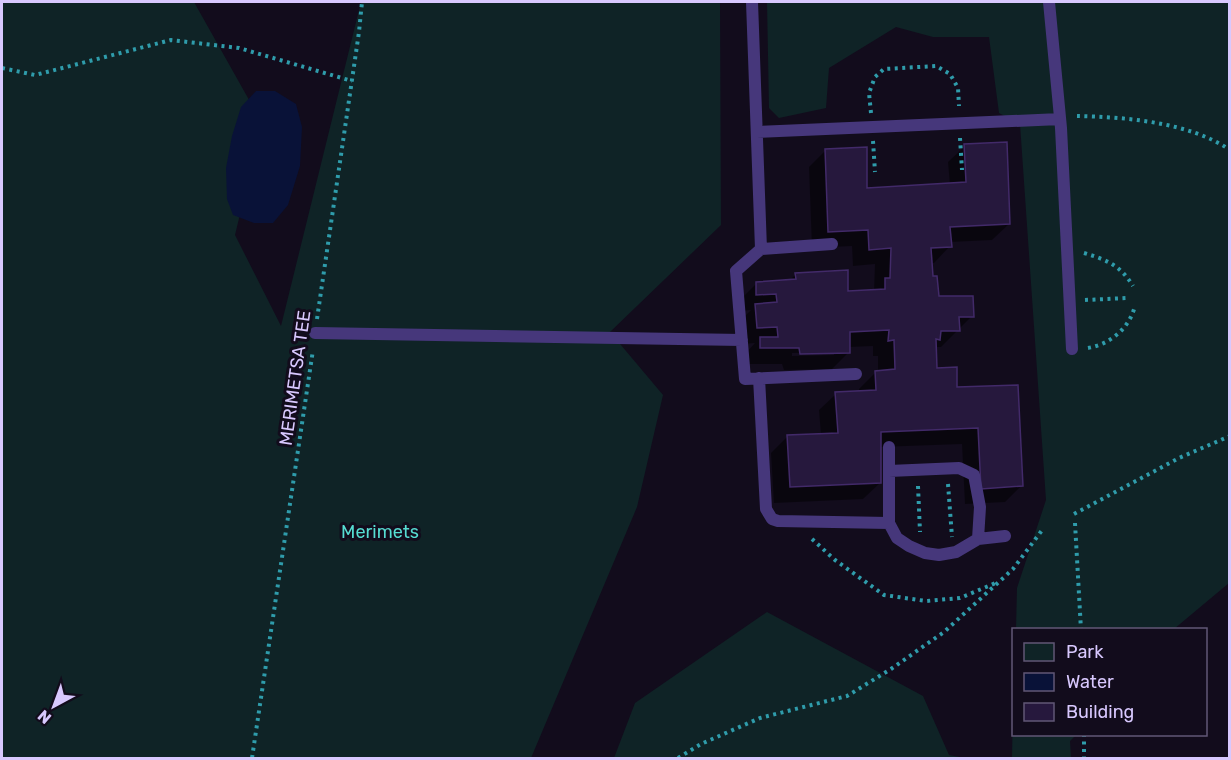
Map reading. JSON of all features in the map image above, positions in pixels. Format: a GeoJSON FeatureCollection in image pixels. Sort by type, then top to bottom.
{"type":"FeatureCollection","features":[{"type":"Feature","properties":{"kind":"lane"},"geometry":{"type":"LineString","coordinates":[[752,2],[761,249]]}},
{"type":"Feature","properties":{"kind":"lane"},"geometry":{"type":"LineString","coordinates":[[1049,2],[1060,118],[1072,349]]}},
{"type":"Feature","properties":{"kind":"lane"},"geometry":{"type":"LineString","coordinates":[[757,132],[1060,118]]}},
{"type":"Feature","properties":{"kind":"lane"},"geometry":{"type":"LineString","coordinates":[[832,244],[761,249],[736,271],[745,379],[856,374]]}},
{"type":"Feature","properties":{"kind":"lane"},"geometry":{"type":"LineString","coordinates":[[315,333],[742,340]]}},
{"type":"Feature","properties":{"kind":"lane"},"geometry":{"type":"LineString","coordinates":[[759,378],[766,509],[772,519],[889,523]]}},
{"type":"Feature","properties":{"kind":"lane"},"geometry":{"type":"LineString","coordinates":[[889,447],[889,523],[897,538],[920,551],[939,555],[953,552],[978,539],[1005,536]]}},
{"type":"Feature","properties":{"kind":"lane"},"geometry":{"type":"LineString","coordinates":[[889,471],[959,468],[974,475],[980,507],[978,539]]}},
{"type":"Feature","properties":{"kind":"path","name":"MERIMETSA TEE"},"geometry":{"type":"LineString","coordinates":[[252,759],[362,2]]}},
{"type":"Feature","properties":{"kind":"path"},"geometry":{"type":"LineString","coordinates":[[2,68],[35,75],[171,40],[239,48],[352,81]]}},
{"type":"Feature","properties":{"kind":"path"},"geometry":{"type":"LineString","coordinates":[[1060,118],[1115,117],[1180,128],[1220,143],[1230,150]]}},
{"type":"Feature","properties":{"kind":"path"},"geometry":{"type":"LineString","coordinates":[[1068,251],[1104,259],[1124,271],[1133,286]]}},
{"type":"Feature","properties":{"kind":"path"},"geometry":{"type":"LineString","coordinates":[[1070,301],[1127,298]]}},
{"type":"Feature","properties":{"kind":"path"},"geometry":{"type":"LineString","coordinates":[[1072,349],[1102,345],[1120,332],[1132,316],[1135,306]]}},
{"type":"Feature","properties":{"kind":"path"},"geometry":{"type":"LineString","coordinates":[[1074,514],[1179,458],[1230,436]]}},
{"type":"Feature","properties":{"kind":"path"},"geometry":{"type":"LineString","coordinates":[[947,469],[953,552]]}},
{"type":"Feature","properties":{"kind":"path"},"geometry":{"type":"LineString","coordinates":[[917,470],[920,551]]}},
{"type":"Feature","properties":{"kind":"path"},"geometry":{"type":"LineString","coordinates":[[792,521],[835,560],[884,595],[926,601],[960,598],[1001,580]]}},
{"type":"Feature","properties":{"kind":"path"},"geometry":{"type":"LineString","coordinates":[[1075,523],[1081,628]]}},
{"type":"Feature","properties":{"kind":"path"},"geometry":{"type":"LineString","coordinates":[[678,759],[701,744],[760,718],[847,696],[891,669],[944,632],[1013,569],[1043,529]]}},
{"type":"Feature","properties":{"kind":"path"},"geometry":{"type":"LineString","coordinates":[[1084,736],[1084,759]]}},
{"type":"Feature","properties":{"kind":"green space","name":"Merimets"},"geometry":{"type":"Polygon","coordinates":[[[2,2],[194,2],[262,123],[235,235],[281,326],[361,2],[720,2],[721,225],[610,332],[663,395],[637,507],[531,758],[2,758],[2,2]]]}},
{"type":"Feature","properties":{"kind":"green space"},"geometry":{"type":"Polygon","coordinates":[[[767,2],[1229,2],[1229,583],[1175,628],[1016,628],[1017,588],[1046,500],[1020,124],[999,113],[989,37],[933,37],[896,27],[829,68],[826,108],[779,118],[769,108],[767,2]]]}},
{"type":"Feature","properties":{"kind":"green space"},"geometry":{"type":"Polygon","coordinates":[[[767,612],[923,696],[949,755],[965,758],[614,758],[635,703],[767,612]]]}},
{"type":"Feature","properties":{"kind":"green space"},"geometry":{"type":"Polygon","coordinates":[[[1012,736],[1075,736],[1070,741],[1071,758],[1012,758],[1012,736]]]}},
{"type":"Feature","properties":{"kind":"water"},"geometry":{"type":"Polygon","coordinates":[[[256,91],[275,91],[296,104],[302,127],[300,166],[288,205],[273,223],[254,223],[233,215],[227,199],[226,168],[232,136],[241,107],[256,91]]]}},
{"type":"Feature","properties":{"kind":"building"},"geometry":{"type":"Polygon","coordinates":[[[1007,142],[1010,224],[950,227],[952,247],[931,248],[933,276],[937,276],[939,296],[973,296],[974,317],[959,317],[960,331],[941,331],[940,340],[936,339],[937,368],[957,367],[957,387],[1018,385],[1023,486],[981,489],[978,428],[881,432],[881,483],[790,487],[787,435],[838,433],[835,392],[876,390],[875,371],[895,369],[894,340],[888,341],[889,330],[850,332],[850,353],[800,354],[799,348],[760,348],[760,337],[778,337],[777,327],[757,328],[755,304],[777,302],[776,294],[756,295],[756,282],[796,279],[795,273],[848,270],[848,291],[885,289],[885,278],[890,278],[891,248],[869,250],[868,230],[828,232],[825,149],[867,147],[867,188],[966,182],[964,144],[1007,142]]]}}]}
